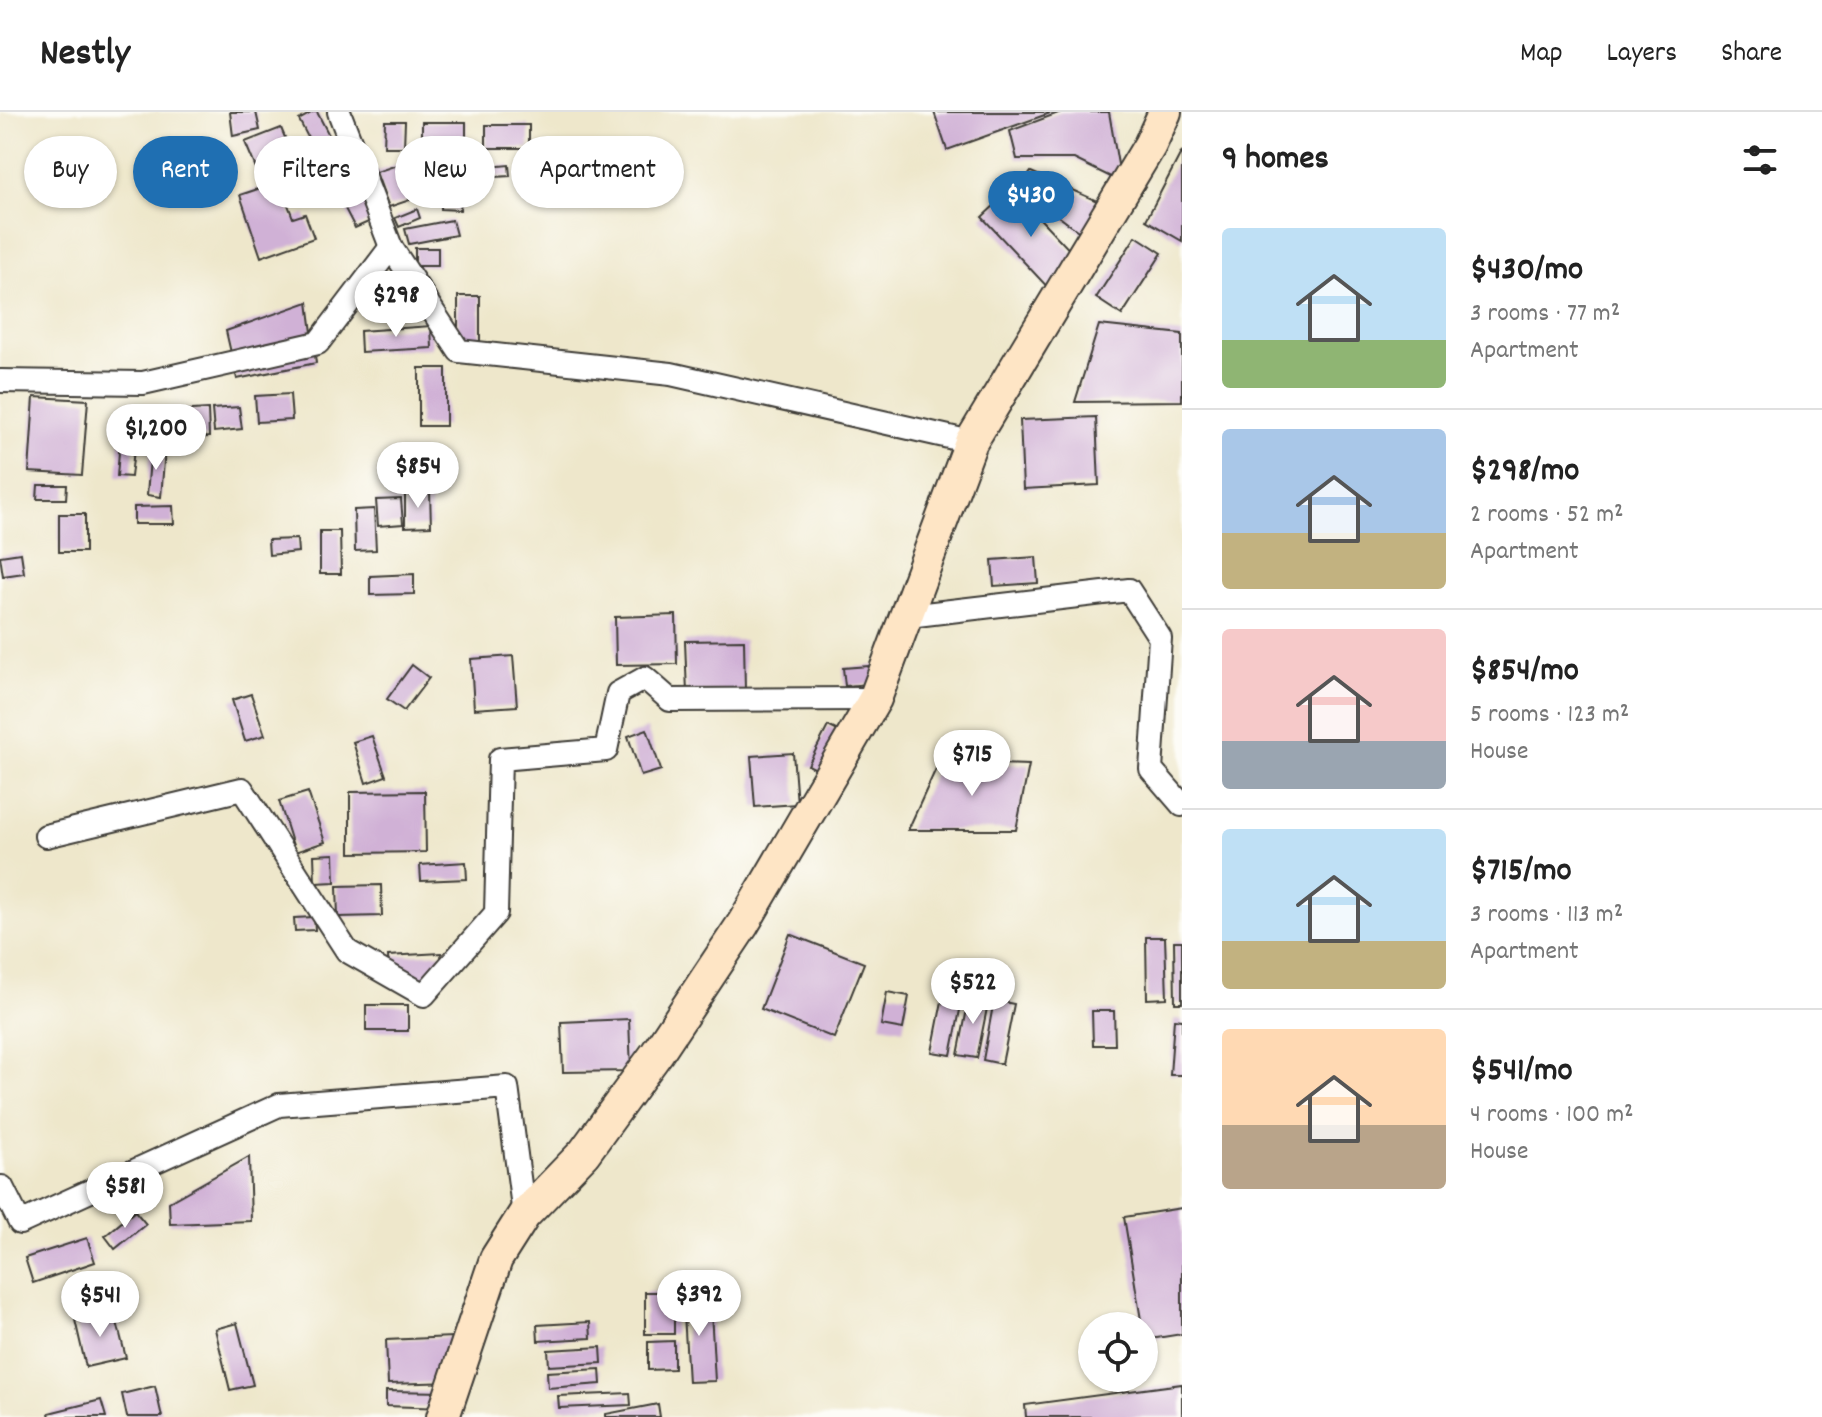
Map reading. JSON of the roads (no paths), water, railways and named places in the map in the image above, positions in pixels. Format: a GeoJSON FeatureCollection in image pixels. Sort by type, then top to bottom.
{"type":"FeatureCollection","features":[{"type":"Feature","properties":{"kind":"main road"},"geometry":{"type":"LineString","coordinates":[[443,1417],[496,1259],[524,1215],[584,1153],[657,1053],[743,924],[875,699],[971,442],[1150,145],[1165,112]]}},
{"type":"Feature","properties":{"kind":"street"},"geometry":{"type":"LineString","coordinates":[[339,112],[391,247],[459,351],[671,374],[971,442]]}},
{"type":"Feature","properties":{"kind":"street"},"geometry":{"type":"LineString","coordinates":[[0,381],[143,383],[318,343],[391,247]]}},
{"type":"Feature","properties":{"kind":"street"},"geometry":{"type":"LineString","coordinates":[[908,616],[1129,590],[1160,638],[1151,769],[1182,805]]}},
{"type":"Feature","properties":{"kind":"street"},"geometry":{"type":"LineString","coordinates":[[46,836],[242,789],[347,951],[424,995],[496,913],[500,759],[606,750],[618,693],[645,678],[670,700],[875,699]]}},
{"type":"Feature","properties":{"kind":"street"},"geometry":{"type":"LineString","coordinates":[[0,1188],[20,1223],[279,1105],[507,1087],[524,1215]]}}]}
